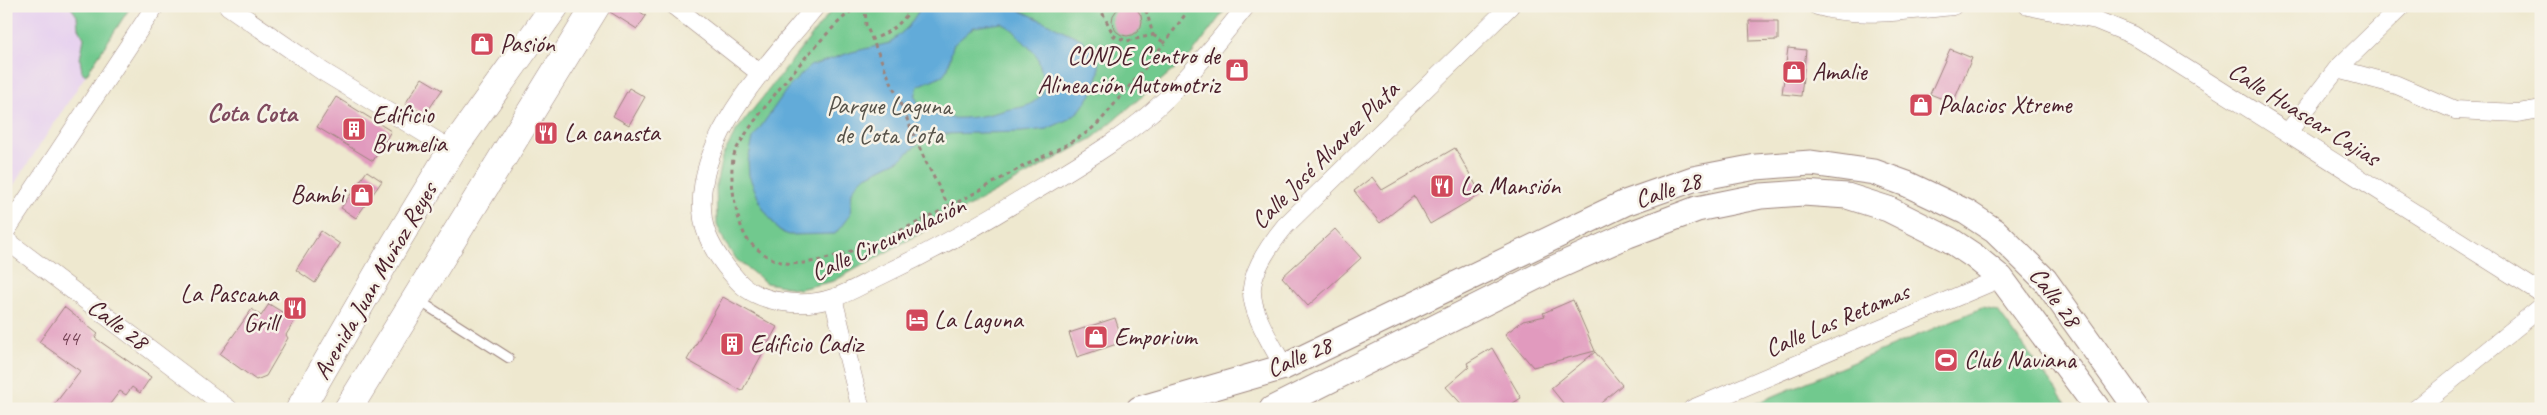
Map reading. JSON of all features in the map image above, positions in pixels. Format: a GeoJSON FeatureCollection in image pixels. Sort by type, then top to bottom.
{"type":"FeatureCollection","features":[{"type":"Feature","properties":{"kind":"main road","name":"Avenida Juan Muñoz Reyes"},"geometry":{"type":"LineString","coordinates":[[300,409],[394,244],[452,150],[555,6]]}},
{"type":"Feature","properties":{"kind":"main road","name":"Avenida Juan Muñoz Reyes"},"geometry":{"type":"LineString","coordinates":[[348,409],[596,6]]}},
{"type":"Feature","properties":{"kind":"main road","name":"Calle 28"},"geometry":{"type":"LineString","coordinates":[[1139,409],[1284,367],[1538,243],[1625,204],[1693,179],[1756,167],[1811,163],[1874,172],[1907,184],[1966,212],[1995,231],[2044,280],[2137,409]]}},
{"type":"Feature","properties":{"kind":"main road"},"geometry":{"type":"LineString","coordinates":[[1756,167],[1761,196]]}},
{"type":"Feature","properties":{"kind":"main road","name":"Calle 28"},"geometry":{"type":"LineString","coordinates":[[1272,409],[1550,270],[1628,235],[1696,209],[1761,196],[1803,193],[1847,196],[1888,209],[1950,240],[2001,278],[2092,402]]}},
{"type":"Feature","properties":{"kind":"main road"},"geometry":{"type":"LineString","coordinates":[[1538,243],[1550,270]]}},
{"type":"Feature","properties":{"kind":"main road"},"geometry":{"type":"LineString","coordinates":[[2001,278],[2022,256]]}},
{"type":"Feature","properties":{"kind":"main road"},"geometry":{"type":"LineString","coordinates":[[1284,367],[1298,397]]}},
{"type":"Feature","properties":{"kind":"main road"},"geometry":{"type":"LineString","coordinates":[[2092,402],[2112,376]]}},
{"type":"Feature","properties":{"kind":"street"},"geometry":{"type":"LineString","coordinates":[[6,232],[154,6]]}},
{"type":"Feature","properties":{"kind":"street"},"geometry":{"type":"LineString","coordinates":[[228,6],[322,71],[452,150]]}},
{"type":"Feature","properties":{"kind":"street"},"geometry":{"type":"LineString","coordinates":[[528,43],[537,6]]}},
{"type":"Feature","properties":{"kind":"street"},"geometry":{"type":"LineString","coordinates":[[674,6],[761,74]]}},
{"type":"Feature","properties":{"kind":"street","name":"Calle Circunvalación"},"geometry":{"type":"LineString","coordinates":[[816,6],[761,74],[729,118],[707,160],[704,176],[703,220],[720,260],[741,284],[760,296],[805,304],[833,298],[938,248],[1095,154],[1134,126],[1166,99],[1211,50],[1246,6]]}},
{"type":"Feature","properties":{"kind":"street","name":"Calle José Alvarez Plata"},"geometry":{"type":"LineString","coordinates":[[1284,367],[1258,320],[1252,288],[1265,251],[1285,226],[1510,6]]}},
{"type":"Feature","properties":{"kind":"street"},"geometry":{"type":"LineString","coordinates":[[1817,6],[1834,12],[1888,12],[1952,6]]}},
{"type":"Feature","properties":{"kind":"street","name":"Calle Huascar Cajias"},"geometry":{"type":"LineString","coordinates":[[2028,6],[2096,20],[2133,35],[2541,294]]}},
{"type":"Feature","properties":{"kind":"street"},"geometry":{"type":"LineString","coordinates":[[2288,132],[2337,70],[2402,6]]}},
{"type":"Feature","properties":{"kind":"street"},"geometry":{"type":"LineString","coordinates":[[2337,70],[2397,84],[2455,110],[2518,113],[2541,110]]}},
{"type":"Feature","properties":{"kind":"street","name":"Calle 28"},"geometry":{"type":"LineString","coordinates":[[6,240],[229,409]]}},
{"type":"Feature","properties":{"kind":"street","name":"Calle Las Retamas"},"geometry":{"type":"LineString","coordinates":[[1692,409],[2001,278]]}},
{"type":"Feature","properties":{"kind":"street"},"geometry":{"type":"LineString","coordinates":[[833,298],[861,409]]}},
{"type":"Feature","properties":{"kind":"street"},"geometry":{"type":"LineString","coordinates":[[2416,409],[2541,307]]}},
{"type":"Feature","properties":{"kind":"lane"},"geometry":{"type":"LineString","coordinates":[[416,298],[508,358]]}},
{"type":"Feature","properties":{"kind":"path"},"geometry":{"type":"LineString","coordinates":[[858,6],[818,44],[763,110],[735,151],[731,166],[733,187],[747,238],[762,253],[781,262],[802,263],[842,253],[904,230],[1090,130],[1165,43],[1192,6]]}},
{"type":"Feature","properties":{"kind":"path"},"geometry":{"type":"LineString","coordinates":[[865,6],[866,25],[924,158],[949,207]]}},
{"type":"Feature","properties":{"kind":"path"},"geometry":{"type":"LineString","coordinates":[[878,37],[894,29],[906,18],[913,6]]}},
{"type":"Feature","properties":{"kind":"path"},"geometry":{"type":"LineString","coordinates":[[1099,6],[1110,30],[1120,40],[1134,41],[1154,35]]}},
{"type":"Feature","properties":{"kind":"path"},"geometry":{"type":"LineString","coordinates":[[1142,6],[1147,13],[1154,35],[1165,43]]}},
{"type":"Feature","properties":{"kind":"shaded area"},"geometry":{"type":"Polygon","coordinates":[[[6,6],[131,6],[6,197],[6,6]]]}},
{"type":"Feature","properties":{"kind":"green space"},"geometry":{"type":"Polygon","coordinates":[[[70,6],[131,6],[86,75],[82,72],[80,59],[84,38],[78,28],[77,16],[70,6]]]}},
{"type":"Feature","properties":{"kind":"green space","name":"Parque Laguna de Cota Cota"},"geometry":{"type":"Polygon","coordinates":[[[835,6],[1228,6],[1192,54],[1093,138],[834,281],[799,289],[766,283],[737,260],[725,243],[717,224],[716,185],[722,157],[736,131],[835,6]]]}},
{"type":"Feature","properties":{"kind":"green space","name":"Club Naviana"},"geometry":{"type":"Polygon","coordinates":[[[1982,308],[1998,311],[2070,409],[1743,409],[1982,308]]]}},
{"type":"Feature","properties":{"kind":"water"},"geometry":{"type":"Polygon","coordinates":[[[922,6],[957,6],[960,9],[968,6],[1011,6],[1081,39],[1097,57],[1099,73],[1092,93],[1080,110],[1069,119],[1047,129],[1022,132],[941,134],[923,139],[901,159],[864,177],[857,184],[852,191],[850,215],[835,234],[789,235],[779,231],[762,207],[749,176],[748,161],[753,138],[787,89],[810,66],[852,52],[890,43],[908,27],[922,6]],[[1002,23],[974,27],[953,45],[948,68],[943,75],[918,86],[915,97],[922,107],[931,113],[943,117],[969,118],[1023,107],[1037,100],[1046,86],[1037,56],[1013,30],[1002,23]]]}},
{"type":"Feature","properties":{"kind":"building"},"geometry":{"type":"Polygon","coordinates":[[[612,6],[632,6],[646,16],[637,29],[610,12],[612,6]]]}},
{"type":"Feature","properties":{"kind":"building"},"geometry":{"type":"Polygon","coordinates":[[[1127,6],[1138,10],[1142,21],[1138,32],[1127,36],[1116,32],[1112,21],[1116,10],[1127,6]]]}},
{"type":"Feature","properties":{"kind":"building"},"geometry":{"type":"Polygon","coordinates":[[[1749,21],[1778,21],[1778,40],[1750,41],[1749,21]]]}},
{"type":"Feature","properties":{"kind":"building","name":"Amalie"},"geometry":{"type":"Polygon","coordinates":[[[1788,48],[1806,50],[1801,96],[1782,94],[1788,48]]]}},
{"type":"Feature","properties":{"kind":"building"},"geometry":{"type":"Polygon","coordinates":[[[1950,49],[1972,58],[1953,103],[1930,94],[1950,49]]]}},
{"type":"Feature","properties":{"kind":"building"},"geometry":{"type":"Polygon","coordinates":[[[422,78],[442,90],[429,109],[422,113],[405,104],[422,78]]]}},
{"type":"Feature","properties":{"kind":"building"},"geometry":{"type":"Polygon","coordinates":[[[629,88],[645,97],[629,125],[613,116],[629,88]]]}},
{"type":"Feature","properties":{"kind":"building","name":"Edificio Brumelia"},"geometry":{"type":"Polygon","coordinates":[[[336,97],[391,131],[373,161],[317,127],[336,97]]]}},
{"type":"Feature","properties":{"kind":"building","name":"La Mansión"},"geometry":{"type":"Polygon","coordinates":[[[1455,148],[1481,194],[1430,224],[1414,196],[1380,223],[1354,191],[1372,177],[1382,190],[1455,148]]]}},
{"type":"Feature","properties":{"kind":"building","name":"Bambi"},"geometry":{"type":"Polygon","coordinates":[[[367,171],[382,181],[356,218],[341,208],[367,171]]]}},
{"type":"Feature","properties":{"kind":"building"},"geometry":{"type":"Polygon","coordinates":[[[1335,229],[1361,258],[1308,306],[1282,277],[1335,229]]]}},
{"type":"Feature","properties":{"kind":"building"},"geometry":{"type":"Polygon","coordinates":[[[321,231],[340,244],[315,283],[296,270],[321,231]]]}},
{"type":"Feature","properties":{"kind":"building","name":"Edificio Cadiz"},"geometry":{"type":"Polygon","coordinates":[[[723,297],[777,327],[742,391],[687,360],[723,297]]]}},
{"type":"Feature","properties":{"kind":"building"},"geometry":{"type":"Polygon","coordinates":[[[1573,300],[1595,351],[1533,367],[1505,334],[1523,321],[1545,316],[1543,313],[1573,300]]]}},
{"type":"Feature","properties":{"kind":"building"},"geometry":{"type":"Polygon","coordinates":[[[269,304],[295,320],[286,335],[288,338],[266,376],[256,380],[220,354],[252,309],[261,316],[269,304]]]}},
{"type":"Feature","properties":{"kind":"building"},"geometry":{"type":"Polygon","coordinates":[[[64,307],[98,334],[95,338],[151,377],[140,393],[132,387],[126,395],[120,391],[106,409],[51,409],[80,371],[39,342],[64,307]]]}},
{"type":"Feature","properties":{"kind":"building","name":"Emporium"},"geometry":{"type":"Polygon","coordinates":[[[1115,318],[1123,342],[1077,357],[1069,333],[1115,318]]]}},
{"type":"Feature","properties":{"kind":"building"},"geometry":{"type":"Polygon","coordinates":[[[1492,348],[1521,398],[1504,409],[1466,409],[1446,387],[1469,367],[1467,363],[1492,348]]]}},
{"type":"Feature","properties":{"kind":"building"},"geometry":{"type":"Polygon","coordinates":[[[1595,352],[1622,385],[1594,409],[1568,409],[1551,388],[1595,352]]]}},
{"type":"Feature","properties":{"kind":"place","name":"Pasión"},"geometry":{"type":"Point","coordinates":[482,44]}},
{"type":"Feature","properties":{"kind":"place","name":"CONDE Centro de Alineación Automotriz"},"geometry":{"type":"Point","coordinates":[1237,70]}},
{"type":"Feature","properties":{"kind":"place","name":"Amalie"},"geometry":{"type":"Point","coordinates":[1794,72]}},
{"type":"Feature","properties":{"kind":"place","name":"Palacios Xtreme"},"geometry":{"type":"Point","coordinates":[1921,105]}},
{"type":"Feature","properties":{"kind":"place","name":"Edificio Brumelia"},"geometry":{"type":"Point","coordinates":[354,129]}},
{"type":"Feature","properties":{"kind":"place","name":"La canasta"},"geometry":{"type":"Point","coordinates":[546,133]}},
{"type":"Feature","properties":{"kind":"place","name":"La Mansión"},"geometry":{"type":"Point","coordinates":[1442,186]}},
{"type":"Feature","properties":{"kind":"place","name":"Bambi"},"geometry":{"type":"Point","coordinates":[362,195]}},
{"type":"Feature","properties":{"kind":"place","name":"La Pascana Grill"},"geometry":{"type":"Point","coordinates":[295,308]}},
{"type":"Feature","properties":{"kind":"place","name":"La Laguna"},"geometry":{"type":"Point","coordinates":[917,320]}},
{"type":"Feature","properties":{"kind":"place","name":"Emporium"},"geometry":{"type":"Point","coordinates":[1096,337]}},
{"type":"Feature","properties":{"kind":"place","name":"Edificio Cadiz"},"geometry":{"type":"Point","coordinates":[732,344]}},
{"type":"Feature","properties":{"kind":"place","name":"Club Naviana"},"geometry":{"type":"Point","coordinates":[1946,360]}},
{"type":"Feature","properties":{"kind":"district","name":"Cota Cota"},"geometry":{"type":"Point","coordinates":[252,112]}}]}
